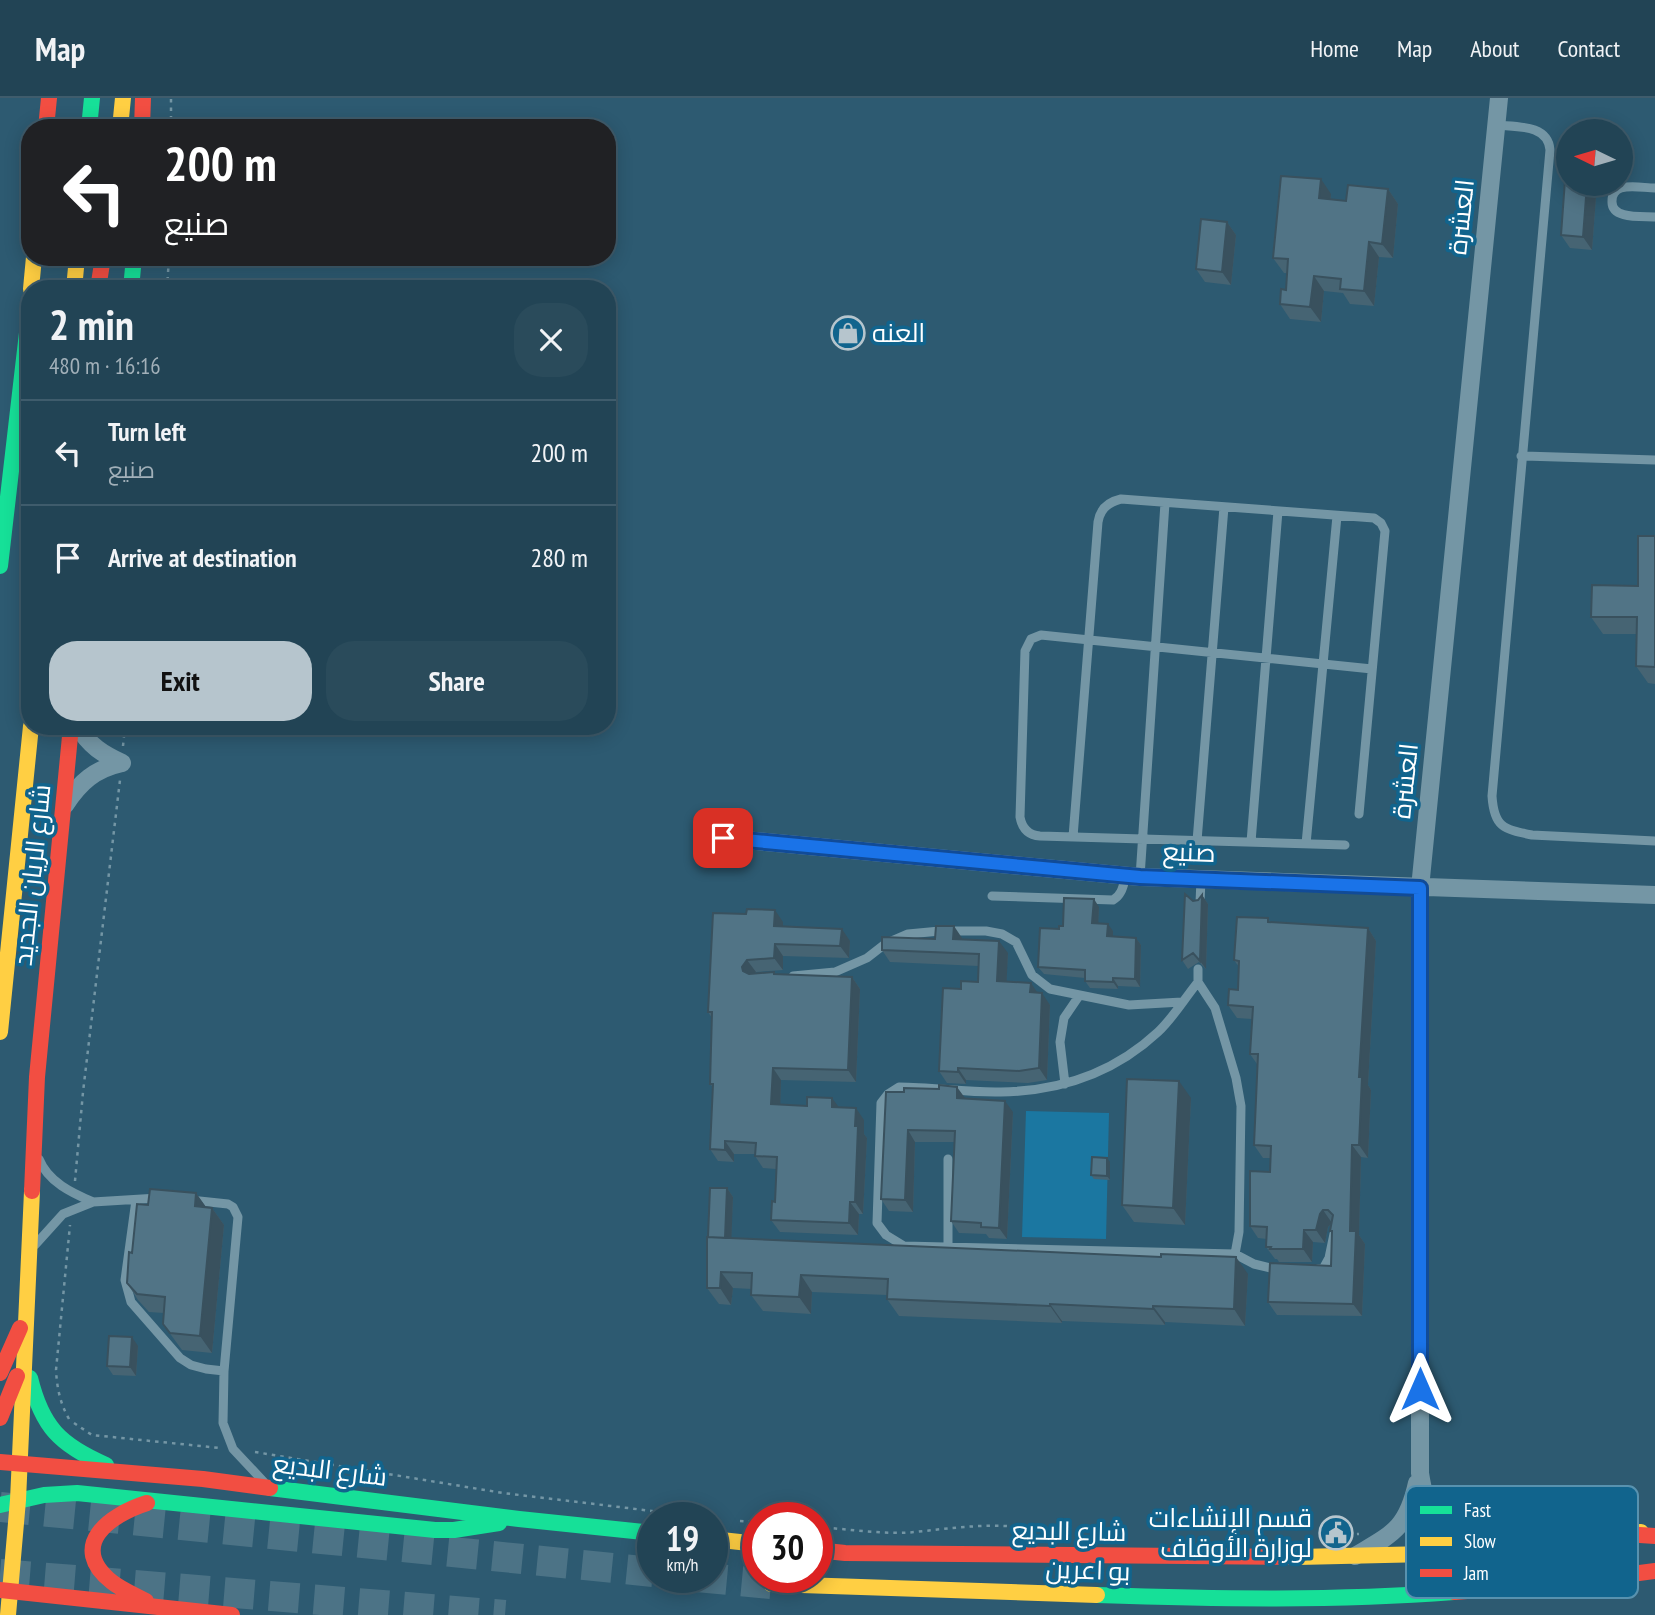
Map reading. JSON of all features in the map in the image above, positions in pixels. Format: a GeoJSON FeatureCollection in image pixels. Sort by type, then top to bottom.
{"type":"FeatureCollection","features":[{"type":"Feature","properties":{"kind":"main road"},"geometry":{"type":"LineString","coordinates":[[47,119],[49,98]]}},
{"type":"Feature","properties":{"kind":"main road"},"geometry":{"type":"LineString","coordinates":[[90,119],[92,98]]}},
{"type":"Feature","properties":{"kind":"main road"},"geometry":{"type":"LineString","coordinates":[[121,119],[123,98]]}},
{"type":"Feature","properties":{"kind":"main road"},"geometry":{"type":"LineString","coordinates":[[142,119],[143,98]]}},
{"type":"Feature","properties":{"kind":"main road"},"geometry":{"type":"LineString","coordinates":[[0,566],[21,385]]}},
{"type":"Feature","properties":{"kind":"main road","name":"شارع الريان الجديد"},"geometry":{"type":"LineString","coordinates":[[0,1032],[30,735]]}},
{"type":"Feature","properties":{"kind":"main road","name":"شارع الريان الجديد"},"geometry":{"type":"LineString","coordinates":[[8,1615],[3,1589],[18,1500],[37,1077],[70,735]]}},
{"type":"Feature","properties":{"kind":"main road"},"geometry":{"type":"LineString","coordinates":[[0,1373],[26,1314]]}},
{"type":"Feature","properties":{"kind":"main road"},"geometry":{"type":"LineString","coordinates":[[0,1418],[12,1392],[24,1351]]}},
{"type":"Feature","properties":{"kind":"main road"},"geometry":{"type":"LineString","coordinates":[[24,1351],[34,1398],[41,1416],[61,1441],[87,1458],[127,1474]]}},
{"type":"Feature","properties":{"kind":"main road","name":"شارع البديع"},"geometry":{"type":"LineString","coordinates":[[0,1462],[203,1479],[637,1531]]}},
{"type":"Feature","properties":{"kind":"main road"},"geometry":{"type":"LineString","coordinates":[[0,1505],[18,1500],[77,1493],[435,1530],[475,1528],[519,1519]]}},
{"type":"Feature","properties":{"kind":"main road"},"geometry":{"type":"LineString","coordinates":[[153,1501],[125,1509],[104,1523],[95,1536],[93,1550],[101,1572],[121,1589],[153,1605]]}},
{"type":"Feature","properties":{"kind":"main road","name":"شارع البديع"},"geometry":{"type":"LineString","coordinates":[[833,1552],[1201,1558],[1406,1555]]}},
{"type":"Feature","properties":{"kind":"main road","name":"بو اعرين"},"geometry":{"type":"LineString","coordinates":[[833,1586],[1230,1598],[1406,1595]]}},
{"type":"Feature","properties":{"kind":"main road"},"geometry":{"type":"LineString","coordinates":[[3,1589],[232,1615]]}},
{"type":"Feature","properties":{"kind":"main road"},"geometry":{"type":"LineString","coordinates":[[62,1612],[88,1600]]}},
{"type":"Feature","properties":{"kind":"street","name":"العشرة"},"geometry":{"type":"LineString","coordinates":[[1422,1486],[1420,1473],[1420,888],[1499,98]]}},
{"type":"Feature","properties":{"kind":"street"},"geometry":{"type":"LineString","coordinates":[[62,809],[76,787],[86,778],[109,766],[122,764],[100,752],[83,735]]}},
{"type":"Feature","properties":{"kind":"street","name":"صنيع"},"geometry":{"type":"LineString","coordinates":[[723,838],[1133,877],[1655,895]]}},
{"type":"Feature","properties":{"kind":"street","name":"العشرة"},"geometry":{"type":"LineString","coordinates":[[1417,1486],[1420,1473]]}},
{"type":"Feature","properties":{"kind":"street","name":"العشرة"},"geometry":{"type":"LineString","coordinates":[[1354,1557],[1394,1533],[1406,1514]]}},
{"type":"Feature","properties":{"kind":"lane"},"geometry":{"type":"LineString","coordinates":[[1496,125],[1538,130],[1545,134],[1550,150],[1521,456],[1492,796],[1493,813],[1501,825],[1532,835],[1655,841]]}},
{"type":"Feature","properties":{"kind":"lane"},"geometry":{"type":"LineString","coordinates":[[1655,188],[1622,188],[1615,191],[1611,198],[1616,212],[1655,217]]}},
{"type":"Feature","properties":{"kind":"lane"},"geometry":{"type":"LineString","coordinates":[[1521,456],[1655,460]]}},
{"type":"Feature","properties":{"kind":"lane"},"geometry":{"type":"LineString","coordinates":[[1073,837],[1099,515],[1102,509],[1114,501],[1374,518],[1381,523],[1385,531],[1359,814]]}},
{"type":"Feature","properties":{"kind":"lane"},"geometry":{"type":"LineString","coordinates":[[992,896],[1112,900],[1118,897],[1133,877],[1141,839],[1165,503]]}},
{"type":"Feature","properties":{"kind":"lane"},"geometry":{"type":"LineString","coordinates":[[1198,841],[1224,507]]}},
{"type":"Feature","properties":{"kind":"lane"},"geometry":{"type":"LineString","coordinates":[[1251,842],[1278,511]]}},
{"type":"Feature","properties":{"kind":"lane"},"geometry":{"type":"LineString","coordinates":[[1306,844],[1337,516]]}},
{"type":"Feature","properties":{"kind":"lane"},"geometry":{"type":"LineString","coordinates":[[1345,845],[1035,836],[1026,831],[1021,822],[1025,651],[1031,639],[1041,635],[1372,669]]}},
{"type":"Feature","properties":{"kind":"lane"},"geometry":{"type":"LineString","coordinates":[[1200,903],[1201,878]]}},
{"type":"Feature","properties":{"kind":"lane"},"geometry":{"type":"LineString","coordinates":[[784,977],[835,972],[867,958],[885,944],[908,934],[986,931],[1002,934],[1016,942],[1032,975],[1050,989],[1129,1005],[1182,1002]]}},
{"type":"Feature","properties":{"kind":"lane"},"geometry":{"type":"LineString","coordinates":[[1198,969],[1199,982],[1215,1008],[1236,1078],[1241,1106],[1241,1198],[1235,1254]]}},
{"type":"Feature","properties":{"kind":"lane"},"geometry":{"type":"LineString","coordinates":[[1199,982],[1161,1030],[1135,1053],[1098,1074],[1065,1084],[1001,1092],[899,1087],[888,1094],[881,1103],[877,1223],[886,1234],[904,1245],[1235,1254],[1268,1269],[1288,1270]]}},
{"type":"Feature","properties":{"kind":"lane"},"geometry":{"type":"LineString","coordinates":[[1065,1084],[1060,1042],[1063,1018],[1079,996]]}},
{"type":"Feature","properties":{"kind":"lane"},"geometry":{"type":"LineString","coordinates":[[33,1146],[41,1165],[54,1179],[66,1190],[93,1202]]}},
{"type":"Feature","properties":{"kind":"lane"},"geometry":{"type":"LineString","coordinates":[[948,1159],[948,1247]]}},
{"type":"Feature","properties":{"kind":"lane"},"geometry":{"type":"LineString","coordinates":[[29,1251],[63,1214],[93,1202],[169,1199]]}},
{"type":"Feature","properties":{"kind":"lane"},"geometry":{"type":"LineString","coordinates":[[182,1199],[228,1204],[233,1207],[238,1217],[222,1413],[226,1436],[240,1459],[268,1487]]}},
{"type":"Feature","properties":{"kind":"lane"},"geometry":{"type":"LineString","coordinates":[[136,1200],[125,1280],[131,1303],[180,1358],[198,1367],[224,1371]]}},
{"type":"Feature","properties":{"kind":"lane"},"geometry":{"type":"LineString","coordinates":[[1308,1270],[1322,1269],[1329,1258],[1335,1229]]}},
{"type":"Feature","properties":{"kind":"path"},"geometry":{"type":"LineString","coordinates":[[171,98],[171,119]]}},
{"type":"Feature","properties":{"kind":"path"},"geometry":{"type":"LineString","coordinates":[[833,1528],[914,1532],[958,1526],[1014,1525],[1072,1537]]}},
{"type":"Feature","properties":{"kind":"path"},"geometry":{"type":"LineString","coordinates":[[1318,1537],[1394,1533]]}},
{"type":"Feature","properties":{"kind":"shaded area"},"geometry":{"type":"Polygon","coordinates":[[[1026,1111],[1109,1113],[1106,1239],[1022,1237],[1026,1111]]]}},
{"type":"Feature","properties":{"kind":"building"},"geometry":{"type":"Polygon","coordinates":[[[1281,176],[1321,179],[1319,198],[1346,201],[1348,185],[1388,189],[1382,244],[1369,242],[1364,291],[1340,289],[1341,279],[1314,276],[1310,307],[1280,304],[1281,289],[1286,290],[1288,259],[1273,258],[1281,176]]]}},
{"type":"Feature","properties":{"kind":"building"},"geometry":{"type":"Polygon","coordinates":[[[1564,196],[1586,196],[1583,237],[1561,235],[1564,196]]]}},
{"type":"Feature","properties":{"kind":"building"},"geometry":{"type":"Polygon","coordinates":[[[1201,219],[1227,222],[1222,272],[1196,269],[1201,219]]]}},
{"type":"Feature","properties":{"kind":"building"},"geometry":{"type":"Polygon","coordinates":[[[1638,536],[1655,536],[1655,667],[1636,666],[1637,617],[1591,617],[1592,585],[1638,586],[1638,536]]]}},
{"type":"Feature","properties":{"kind":"building"},"geometry":{"type":"Polygon","coordinates":[[[1185,894],[1193,901],[1202,895],[1200,961],[1193,953],[1182,960],[1185,894]]]}},
{"type":"Feature","properties":{"kind":"building"},"geometry":{"type":"Polygon","coordinates":[[[1064,898],[1094,899],[1092,923],[1108,924],[1107,936],[1136,938],[1135,979],[1113,978],[1113,982],[1085,981],[1085,970],[1038,967],[1040,928],[1059,929],[1059,926],[1063,926],[1064,898]]]}},
{"type":"Feature","properties":{"kind":"building"},"geometry":{"type":"Polygon","coordinates":[[[747,909],[775,910],[774,926],[842,929],[840,946],[775,944],[774,958],[747,960],[742,967],[743,971],[749,974],[774,972],[852,977],[848,1070],[773,1068],[771,1104],[807,1106],[807,1097],[832,1098],[832,1107],[856,1108],[855,1126],[858,1126],[855,1202],[850,1202],[849,1223],[771,1220],[772,1201],[775,1202],[777,1157],[755,1156],[756,1143],[725,1141],[725,1150],[710,1149],[712,1012],[708,1012],[713,913],[746,914],[747,909]]]}},
{"type":"Feature","properties":{"kind":"building"},"geometry":{"type":"Polygon","coordinates":[[[1237,917],[1268,918],[1268,922],[1368,928],[1359,1077],[1362,1077],[1359,1145],[1352,1145],[1350,1231],[1356,1231],[1353,1304],[1268,1302],[1270,1263],[1331,1266],[1330,1231],[1333,1215],[1328,1210],[1323,1210],[1316,1230],[1304,1230],[1303,1249],[1270,1249],[1271,1247],[1266,1247],[1267,1227],[1250,1226],[1250,1171],[1270,1172],[1271,1146],[1254,1145],[1258,1054],[1250,1054],[1253,1007],[1228,1005],[1229,989],[1238,990],[1239,961],[1234,960],[1237,917]]]}},
{"type":"Feature","properties":{"kind":"building"},"geometry":{"type":"Polygon","coordinates":[[[936,926],[954,926],[953,939],[999,941],[997,981],[1031,983],[1030,992],[1042,993],[1039,1068],[1019,1071],[958,1068],[958,1072],[939,1071],[943,988],[961,989],[961,981],[978,982],[979,954],[882,950],[882,937],[935,939],[936,926]]]}},
{"type":"Feature","properties":{"kind":"building"},"geometry":{"type":"Polygon","coordinates":[[[1127,1079],[1179,1081],[1173,1208],[1122,1205],[1127,1079]]]}},
{"type":"Feature","properties":{"kind":"building"},"geometry":{"type":"Polygon","coordinates":[[[939,1085],[957,1087],[957,1098],[1005,1101],[999,1228],[981,1227],[981,1223],[951,1221],[955,1131],[908,1130],[905,1200],[881,1199],[886,1092],[904,1092],[904,1088],[939,1089],[939,1085]]]}},
{"type":"Feature","properties":{"kind":"building"},"geometry":{"type":"Polygon","coordinates":[[[1092,1157],[1107,1158],[1107,1176],[1091,1175],[1092,1157]]]}},
{"type":"Feature","properties":{"kind":"building"},"geometry":{"type":"Polygon","coordinates":[[[710,1188],[727,1188],[725,1238],[708,1237],[710,1188]]]}},
{"type":"Feature","properties":{"kind":"building"},"geometry":{"type":"Polygon","coordinates":[[[150,1189],[196,1193],[195,1206],[212,1208],[200,1336],[170,1333],[163,1324],[165,1297],[137,1294],[127,1283],[137,1204],[148,1205],[150,1189]]]}},
{"type":"Feature","properties":{"kind":"building"},"geometry":{"type":"Polygon","coordinates":[[[707,1237],[1161,1257],[1161,1254],[1236,1257],[1234,1309],[1153,1306],[1153,1309],[887,1299],[888,1279],[801,1275],[799,1297],[751,1295],[752,1273],[721,1272],[720,1288],[707,1288],[707,1237]]]}},
{"type":"Feature","properties":{"kind":"building"},"geometry":{"type":"Polygon","coordinates":[[[109,1336],[132,1337],[130,1367],[107,1366],[109,1336]]]}},
{"type":"Feature","properties":{"kind":"tunnel"},"geometry":{"type":"LineString","coordinates":[[0,1507],[637,1570]]}},
{"type":"Feature","properties":{"kind":"tunnel"},"geometry":{"type":"LineString","coordinates":[[0,1574],[505,1615]]}},
{"type":"Feature","properties":{"kind":"tunnel"},"geometry":{"type":"LineString","coordinates":[[728,1580],[742,1581]]}},
{"type":"Feature","properties":{"kind":"traffic: fast"},"geometry":{"type":"LineString","coordinates":[[90,119],[92,98]]}},
{"type":"Feature","properties":{"kind":"traffic: fast"},"geometry":{"type":"LineString","coordinates":[[132,280],[133,266]]}},
{"type":"Feature","properties":{"kind":"traffic: fast"},"geometry":{"type":"LineString","coordinates":[[0,566],[21,385]]}},
{"type":"Feature","properties":{"kind":"traffic: fast"},"geometry":{"type":"LineString","coordinates":[[30,1378],[40,1409],[55,1432],[76,1450],[106,1465]]}},
{"type":"Feature","properties":{"kind":"traffic: fast"},"geometry":{"type":"LineString","coordinates":[[270,1488],[637,1531]]}},
{"type":"Feature","properties":{"kind":"traffic: fast"},"geometry":{"type":"LineString","coordinates":[[0,1505],[44,1495],[77,1493],[435,1530],[499,1523]]}},
{"type":"Feature","properties":{"kind":"traffic: fast"},"geometry":{"type":"LineString","coordinates":[[1097,1595],[1276,1598],[1406,1595]]}},
{"type":"Feature","properties":{"kind":"traffic: slow"},"geometry":{"type":"LineString","coordinates":[[121,119],[123,98]]}},
{"type":"Feature","properties":{"kind":"traffic: slow"},"geometry":{"type":"LineString","coordinates":[[32,280],[33,266]]}},
{"type":"Feature","properties":{"kind":"traffic: slow"},"geometry":{"type":"LineString","coordinates":[[75,280],[76,266]]}},
{"type":"Feature","properties":{"kind":"traffic: slow"},"geometry":{"type":"LineString","coordinates":[[0,1032],[30,735]]}},
{"type":"Feature","properties":{"kind":"traffic: slow"},"geometry":{"type":"LineString","coordinates":[[8,1615],[18,1500],[32,1191]]}},
{"type":"Feature","properties":{"kind":"traffic: slow"},"geometry":{"type":"LineString","coordinates":[[728,1541],[742,1542]]}},
{"type":"Feature","properties":{"kind":"traffic: slow"},"geometry":{"type":"LineString","coordinates":[[1298,1557],[1406,1555]]}},
{"type":"Feature","properties":{"kind":"traffic: slow"},"geometry":{"type":"LineString","coordinates":[[833,1586],[1097,1595]]}},
{"type":"Feature","properties":{"kind":"traffic: jam"},"geometry":{"type":"LineString","coordinates":[[47,119],[49,98]]}},
{"type":"Feature","properties":{"kind":"traffic: jam"},"geometry":{"type":"LineString","coordinates":[[142,119],[143,98]]}},
{"type":"Feature","properties":{"kind":"traffic: jam"},"geometry":{"type":"LineString","coordinates":[[99,280],[102,266]]}},
{"type":"Feature","properties":{"kind":"traffic: jam"},"geometry":{"type":"LineString","coordinates":[[32,1191],[37,1077],[70,735]]}},
{"type":"Feature","properties":{"kind":"traffic: jam"},"geometry":{"type":"LineString","coordinates":[[0,1373],[20,1328]]}},
{"type":"Feature","properties":{"kind":"traffic: jam"},"geometry":{"type":"LineString","coordinates":[[0,1418],[17,1376]]}},
{"type":"Feature","properties":{"kind":"traffic: jam"},"geometry":{"type":"LineString","coordinates":[[0,1462],[203,1479],[270,1488]]}},
{"type":"Feature","properties":{"kind":"traffic: jam"},"geometry":{"type":"LineString","coordinates":[[146,1601],[112,1582],[99,1569],[93,1556],[93,1544],[107,1524],[119,1515],[147,1503]]}},
{"type":"Feature","properties":{"kind":"traffic: jam"},"geometry":{"type":"LineString","coordinates":[[1638,1535],[1655,1536]]}},
{"type":"Feature","properties":{"kind":"traffic: jam"},"geometry":{"type":"LineString","coordinates":[[833,1552],[1298,1557]]}},
{"type":"Feature","properties":{"kind":"traffic: jam"},"geometry":{"type":"LineString","coordinates":[[1638,1573],[1655,1571]]}},
{"type":"Feature","properties":{"kind":"traffic: jam"},"geometry":{"type":"LineString","coordinates":[[0,1590],[232,1615]]}},
{"type":"Feature","properties":{"kind":"place","name":"العنه"},"geometry":{"type":"Point","coordinates":[848,333]}},
{"type":"Feature","properties":{"kind":"place","name":"قسم الإنشاءات لوزارة الأوقاف"},"geometry":{"type":"Point","coordinates":[1336,1533]}},
{"type":"Feature","properties":{"kind":"route"},"geometry":{"type":"LineString","coordinates":[[723,838],[1140,877],[1420,888],[1420,1389]]}}]}
